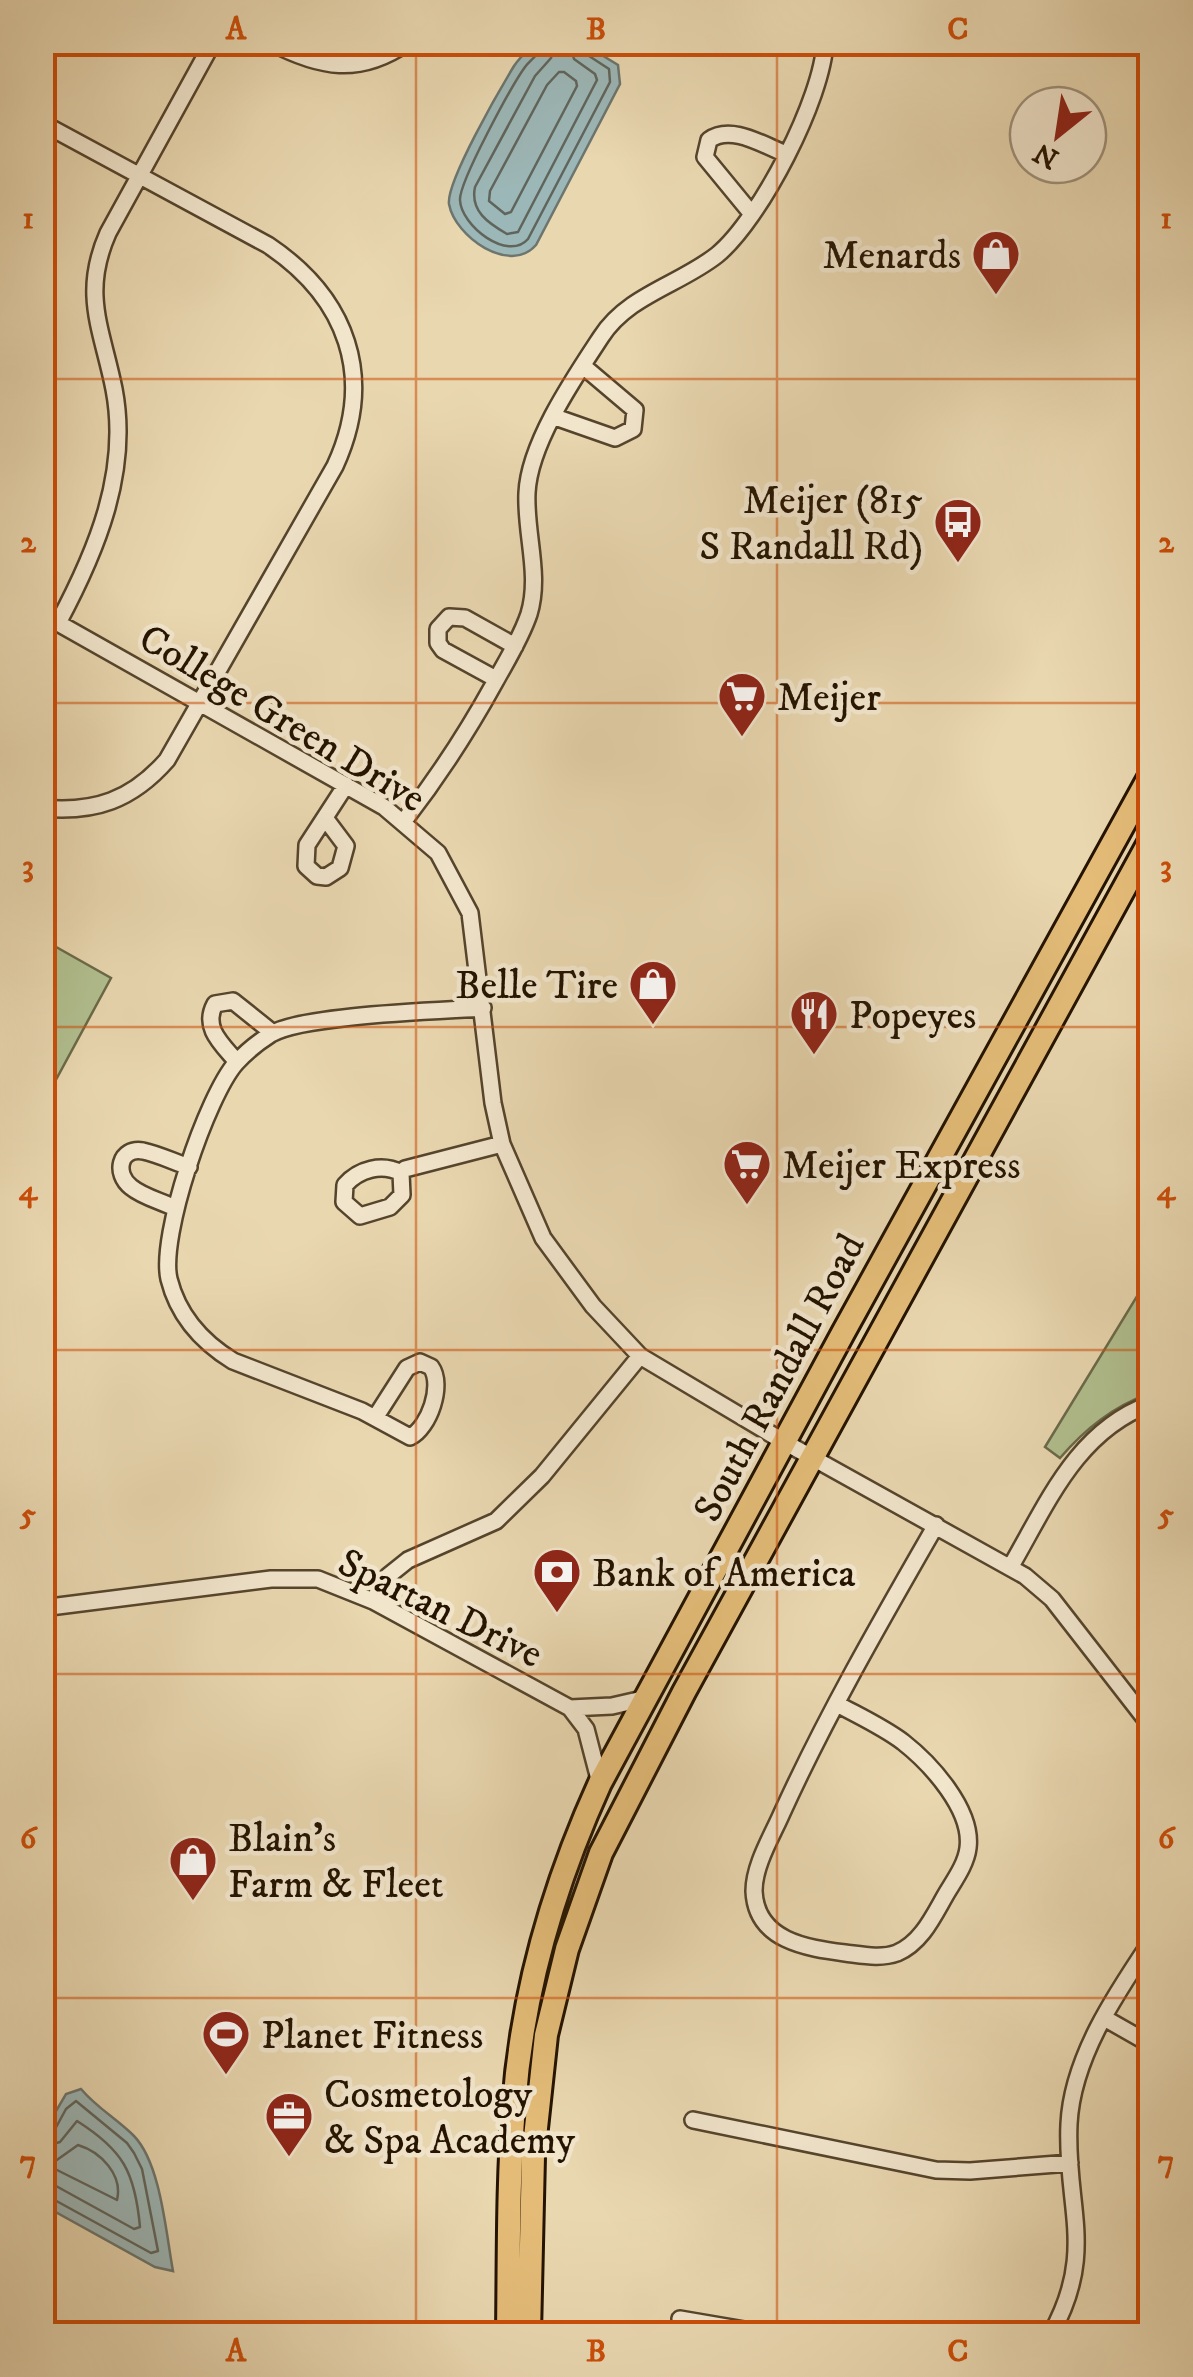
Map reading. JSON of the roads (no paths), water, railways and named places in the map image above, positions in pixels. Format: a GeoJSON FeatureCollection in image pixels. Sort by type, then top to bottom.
{"type":"FeatureCollection","features":[{"type":"Feature","properties":{"kind":"main road","name":"South Randall Road"},"geometry":{"type":"LineString","coordinates":[[508,2334],[514,2105],[526,2022],[553,1906],[580,1826],[842,1332],[1150,776]]}},
{"type":"Feature","properties":{"kind":"main road","name":"South Randall Road"},"geometry":{"type":"LineString","coordinates":[[529,2334],[531,2196],[539,2083],[550,2018],[581,1904],[601,1854],[666,1726],[1150,841]]}},
{"type":"Feature","properties":{"kind":"street"},"geometry":{"type":"LineString","coordinates":[[58,623],[94,552],[112,488],[116,409],[95,314],[94,283],[101,250],[212,42]]}},
{"type":"Feature","properties":{"kind":"street"},"geometry":{"type":"LineString","coordinates":[[270,42],[308,59],[355,66],[386,56],[408,42]]}},
{"type":"Feature","properties":{"kind":"street"},"geometry":{"type":"LineString","coordinates":[[404,821],[454,752],[515,646],[533,596],[527,493],[530,470],[554,417],[616,317],[719,254],[739,233],[786,154],[816,90],[826,42]]}},
{"type":"Feature","properties":{"kind":"street"},"geometry":{"type":"LineString","coordinates":[[42,124],[268,245],[301,269],[342,326],[352,359],[352,414],[341,452],[168,760],[142,784],[117,799],[85,810],[42,808]]}},
{"type":"Feature","properties":{"kind":"street"},"geometry":{"type":"LineString","coordinates":[[752,213],[705,157],[710,140],[722,133],[737,135],[786,154]]}},
{"type":"Feature","properties":{"kind":"street"},"geometry":{"type":"LineString","coordinates":[[554,417],[615,438],[633,429],[635,410],[583,366]]}},
{"type":"Feature","properties":{"kind":"street","name":"College Green Drive"},"geometry":{"type":"LineString","coordinates":[[42,614],[346,785],[404,821],[438,852],[470,913],[493,1103],[502,1144],[543,1238],[593,1306],[640,1356],[786,1443],[1011,1566],[1052,1599],[1150,1725]]}},
{"type":"Feature","properties":{"kind":"street"},"geometry":{"type":"LineString","coordinates":[[496,679],[443,650],[438,644],[438,629],[450,618],[465,618],[515,646]]}},
{"type":"Feature","properties":{"kind":"street"},"geometry":{"type":"LineString","coordinates":[[325,818],[346,785]]}},
{"type":"Feature","properties":{"kind":"street"},"geometry":{"type":"LineString","coordinates":[[237,1062],[210,1024],[215,1004],[232,1001],[273,1033]]}},
{"type":"Feature","properties":{"kind":"street"},"geometry":{"type":"LineString","coordinates":[[375,1418],[407,1368],[420,1362],[436,1373],[437,1384],[425,1423],[420,1432],[410,1437],[375,1418],[233,1361],[206,1342],[181,1310],[170,1283],[168,1255],[174,1208],[220,1089],[237,1062],[273,1033],[310,1023],[483,1008]]}},
{"type":"Feature","properties":{"kind":"street"},"geometry":{"type":"LineString","coordinates":[[401,1173],[502,1144]]}},
{"type":"Feature","properties":{"kind":"street"},"geometry":{"type":"LineString","coordinates":[[174,1208],[130,1187],[122,1177],[123,1157],[131,1151],[142,1151],[189,1167]]}},
{"type":"Feature","properties":{"kind":"street"},"geometry":{"type":"LineString","coordinates":[[373,1601],[388,1576],[408,1560],[496,1521],[542,1476],[640,1356]]}},
{"type":"Feature","properties":{"kind":"street"},"geometry":{"type":"LineString","coordinates":[[1011,1566],[1075,1458],[1094,1436],[1118,1418],[1150,1404]]}},
{"type":"Feature","properties":{"kind":"street"},"geometry":{"type":"LineString","coordinates":[[837,1704],[886,1730],[919,1757],[962,1812],[968,1831],[965,1860],[924,1932],[912,1945],[884,1956],[801,1946],[783,1938],[768,1926],[756,1904],[754,1886],[793,1789],[837,1704],[936,1525]]}},
{"type":"Feature","properties":{"kind":"street","name":"Spartan Drive"},"geometry":{"type":"LineString","coordinates":[[42,1608],[272,1579],[318,1579],[373,1601],[570,1708],[586,1729],[600,1783]]}},
{"type":"Feature","properties":{"kind":"street","name":"Spartan Drive"},"geometry":{"type":"LineString","coordinates":[[570,1708],[612,1706],[647,1698]]}},
{"type":"Feature","properties":{"kind":"street"},"geometry":{"type":"LineString","coordinates":[[1050,2334],[1069,2296],[1078,2247],[1069,2125],[1076,2080],[1150,1943]]}},
{"type":"Feature","properties":{"kind":"street"},"geometry":{"type":"LineString","coordinates":[[1106,2019],[1150,2044]]}},
{"type":"Feature","properties":{"kind":"street"},"geometry":{"type":"LineString","coordinates":[[694,2120],[936,2170],[1070,2163]]}},
{"type":"Feature","properties":{"kind":"street"},"geometry":{"type":"LineString","coordinates":[[680,2319],[767,2334]]}},
{"type":"Feature","properties":{"kind":"water"},"geometry":{"type":"Polygon","coordinates":[[[535,43],[582,43],[618,65],[620,84],[536,245],[512,256],[485,248],[461,229],[449,204],[450,193],[486,114],[514,66],[535,43]]]}},
{"type":"Feature","properties":{"kind":"water"},"geometry":{"type":"Polygon","coordinates":[[[81,2089],[143,2148],[161,2200],[173,2271],[155,2267],[43,2205],[43,2133],[66,2094],[81,2089]]]}},
{"type":"Feature","properties":{"kind":"place","name":"Menards"},"geometry":{"type":"Point","coordinates":[996,296]}},
{"type":"Feature","properties":{"kind":"place","name":"Meijer (815 S Randall Rd)"},"geometry":{"type":"Point","coordinates":[958,564]}},
{"type":"Feature","properties":{"kind":"place","name":"Meijer"},"geometry":{"type":"Point","coordinates":[742,738]}},
{"type":"Feature","properties":{"kind":"place","name":"Belle Tire"},"geometry":{"type":"Point","coordinates":[653,1026]}},
{"type":"Feature","properties":{"kind":"place","name":"Popeyes"},"geometry":{"type":"Point","coordinates":[814,1056]}},
{"type":"Feature","properties":{"kind":"place","name":"Meijer Express"},"geometry":{"type":"Point","coordinates":[747,1206]}},
{"type":"Feature","properties":{"kind":"place","name":"Bank of America"},"geometry":{"type":"Point","coordinates":[557,1614]}},
{"type":"Feature","properties":{"kind":"place","name":"Blain's Farm & Fleet"},"geometry":{"type":"Point","coordinates":[193,1902]}},
{"type":"Feature","properties":{"kind":"place","name":"Planet Fitness"},"geometry":{"type":"Point","coordinates":[226,2076]}},
{"type":"Feature","properties":{"kind":"place","name":"Cosmetology & Spa Academy"},"geometry":{"type":"Point","coordinates":[289,2158]}}]}
